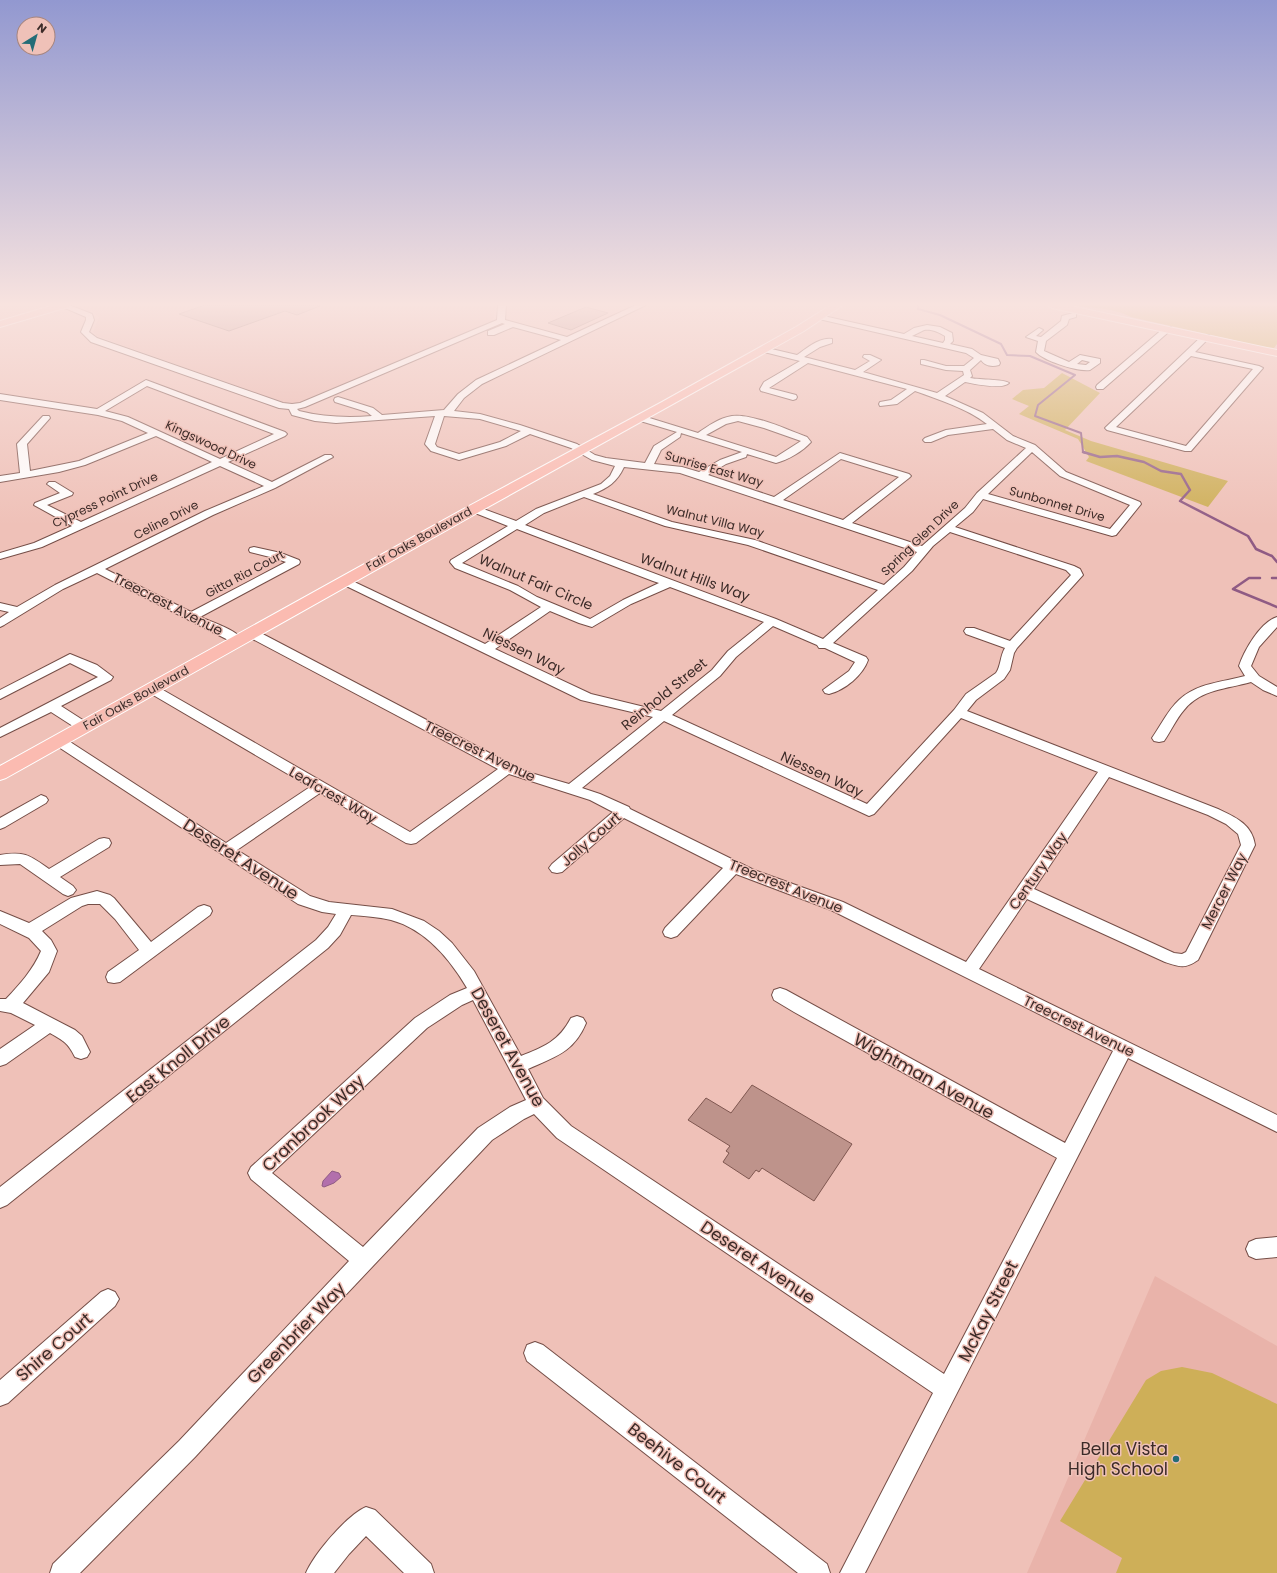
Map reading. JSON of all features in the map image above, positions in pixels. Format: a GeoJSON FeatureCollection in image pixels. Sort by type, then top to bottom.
{"type":"FeatureCollection","features":[{"type":"Feature","properties":{"kind":"main road","name":"Fair Oaks Boulevard"},"geometry":{"type":"LineString","coordinates":[[0,774],[344,581],[711,378]]}},
{"type":"Feature","properties":{"kind":"street"},"geometry":{"type":"LineString","coordinates":[[203,378],[282,406],[292,407],[302,405],[365,378]]}},
{"type":"Feature","properties":{"kind":"street"},"geometry":{"type":"LineString","coordinates":[[381,381],[387,378]]}},
{"type":"Feature","properties":{"kind":"street"},"geometry":{"type":"LineString","coordinates":[[490,378],[472,387],[444,413],[430,444],[431,447],[434,450],[459,457],[503,444],[529,431]]}},
{"type":"Feature","properties":{"kind":"street"},"geometry":{"type":"LineString","coordinates":[[774,378],[766,384],[764,388],[793,397]]}},
{"type":"Feature","properties":{"kind":"street","name":"Sunbonnet Drive"},"geometry":{"type":"LineString","coordinates":[[877,378],[939,396],[973,411],[1010,438],[1032,447],[1063,474],[1136,504],[1112,533],[981,495]]}},
{"type":"Feature","properties":{"kind":"street"},"geometry":{"type":"LineString","coordinates":[[1100,387],[1110,378]]}},
{"type":"Feature","properties":{"kind":"street"},"geometry":{"type":"LineString","coordinates":[[1162,378],[1110,428],[1188,449],[1250,378]]}},
{"type":"Feature","properties":{"kind":"street"},"geometry":{"type":"LineString","coordinates":[[939,396],[964,379],[980,383],[1004,382]]}},
{"type":"Feature","properties":{"kind":"street","name":"Cypress Point Drive"},"geometry":{"type":"LineString","coordinates":[[0,556],[28,549],[124,507],[140,498],[282,434],[146,383],[98,412]]}},
{"type":"Feature","properties":{"kind":"street"},"geometry":{"type":"LineString","coordinates":[[883,404],[894,402],[914,388]]}},
{"type":"Feature","properties":{"kind":"street"},"geometry":{"type":"LineString","coordinates":[[302,415],[352,393]]}},
{"type":"Feature","properties":{"kind":"street","name":"Kingswood Drive"},"geometry":{"type":"LineString","coordinates":[[0,397],[98,412],[125,419],[218,463],[272,486]]}},
{"type":"Feature","properties":{"kind":"street"},"geometry":{"type":"LineString","coordinates":[[338,400],[370,410],[379,417]]}},
{"type":"Feature","properties":{"kind":"street","name":"Sunrise East Way"},"geometry":{"type":"LineString","coordinates":[[292,407],[293,412],[324,419],[352,420],[444,413],[488,418],[576,446],[594,457],[621,463],[671,468],[700,476],[923,550]]}},
{"type":"Feature","properties":{"kind":"street"},"geometry":{"type":"LineString","coordinates":[[25,474],[22,444],[46,418]]}},
{"type":"Feature","properties":{"kind":"street"},"geometry":{"type":"LineString","coordinates":[[640,418],[776,460],[782,458],[806,442],[800,437],[735,418],[727,420],[699,436]]}},
{"type":"Feature","properties":{"kind":"street"},"geometry":{"type":"LineString","coordinates":[[928,440],[946,433],[995,426]]}},
{"type":"Feature","properties":{"kind":"street"},"geometry":{"type":"LineString","coordinates":[[0,478],[82,463],[156,433]]}},
{"type":"Feature","properties":{"kind":"street"},"geometry":{"type":"LineString","coordinates":[[649,465],[659,446],[677,435]]}},
{"type":"Feature","properties":{"kind":"street","name":"Spring Glen Drive"},"geometry":{"type":"LineString","coordinates":[[823,644],[908,569],[923,550],[969,510],[981,495],[1032,447]]}},
{"type":"Feature","properties":{"kind":"street"},"geometry":{"type":"LineString","coordinates":[[700,476],[723,462],[743,455]]}},
{"type":"Feature","properties":{"kind":"street"},"geometry":{"type":"LineString","coordinates":[[775,501],[840,456],[906,476],[844,524]]}},
{"type":"Feature","properties":{"kind":"street","name":"Celine Drive"},"geometry":{"type":"LineString","coordinates":[[0,623],[18,610],[47,593],[183,527],[200,517],[272,486],[328,457]]}},
{"type":"Feature","properties":{"kind":"street"},"geometry":{"type":"LineString","coordinates":[[518,526],[552,505],[597,490],[611,481],[621,463]]}},
{"type":"Feature","properties":{"kind":"street"},"geometry":{"type":"LineString","coordinates":[[52,484],[68,492],[39,505],[81,526]]}},
{"type":"Feature","properties":{"kind":"street","name":"Walnut Villa Way"},"geometry":{"type":"LineString","coordinates":[[584,494],[669,524],[751,542],[885,589]]}},
{"type":"Feature","properties":{"kind":"street","name":"Walnut Hills Way"},"geometry":{"type":"LineString","coordinates":[[474,509],[772,622],[862,660],[861,665],[844,682],[829,690]]}},
{"type":"Feature","properties":{"kind":"street","name":"Walnut Fair Circle"},"geometry":{"type":"LineString","coordinates":[[518,526],[455,562],[459,566],[514,588],[583,621],[592,623],[627,602],[669,583]]}},
{"type":"Feature","properties":{"kind":"street","name":"Niessen Way"},"geometry":{"type":"LineString","coordinates":[[344,581],[586,697],[597,701],[634,707],[662,716],[869,811],[959,713],[971,697],[1000,676],[1004,670],[1008,653],[1012,646],[1077,575],[1076,571],[948,528]]}},
{"type":"Feature","properties":{"kind":"street","name":"Gitta Ria Court"},"geometry":{"type":"LineString","coordinates":[[191,617],[295,562],[277,555],[254,550]]}},
{"type":"Feature","properties":{"kind":"street","name":"Treecrest Avenue"},"geometry":{"type":"LineString","coordinates":[[97,569],[191,617],[245,637],[508,768],[533,779],[595,796],[734,866],[774,883],[828,902],[1277,1124]]}},
{"type":"Feature","properties":{"kind":"street"},"geometry":{"type":"LineString","coordinates":[[0,606],[18,610]]}},
{"type":"Feature","properties":{"kind":"street"},"geometry":{"type":"LineString","coordinates":[[486,649],[549,606]]}},
{"type":"Feature","properties":{"kind":"street"},"geometry":{"type":"LineString","coordinates":[[1277,621],[1271,625],[1261,638],[1247,659],[1245,666],[1254,678],[1263,686],[1277,692]]}},
{"type":"Feature","properties":{"kind":"street","name":"Reinhold Street"},"geometry":{"type":"LineString","coordinates":[[572,789],[716,673],[732,654],[772,622]]}},
{"type":"Feature","properties":{"kind":"street"},"geometry":{"type":"LineString","coordinates":[[970,631],[1012,646]]}},
{"type":"Feature","properties":{"kind":"street"},"geometry":{"type":"LineString","coordinates":[[0,695],[70,658],[93,668],[107,677],[0,733]]}},
{"type":"Feature","properties":{"kind":"street"},"geometry":{"type":"LineString","coordinates":[[1159,738],[1182,704],[1189,698],[1207,689],[1236,684],[1254,678]]}},
{"type":"Feature","properties":{"kind":"street","name":"Leafcrest Way"},"geometry":{"type":"LineString","coordinates":[[152,689],[411,839],[508,768]]}},
{"type":"Feature","properties":{"kind":"street"},"geometry":{"type":"LineString","coordinates":[[51,706],[84,727]]}},
{"type":"Feature","properties":{"kind":"street","name":"Mercer Way"},"geometry":{"type":"LineString","coordinates":[[959,713],[1213,812],[1235,823],[1244,830],[1248,837],[1248,845],[1192,956],[1184,961],[1171,958],[1024,891]]}},
{"type":"Feature","properties":{"kind":"street","name":"Deseret Avenue"},"geometry":{"type":"LineString","coordinates":[[59,741],[304,900],[325,907],[385,913],[412,922],[440,940],[461,962],[537,1104],[550,1119],[570,1136],[947,1390]]}},
{"type":"Feature","properties":{"kind":"street","name":"Century Way"},"geometry":{"type":"LineString","coordinates":[[969,971],[1107,770]]}},
{"type":"Feature","properties":{"kind":"street"},"geometry":{"type":"LineString","coordinates":[[226,850],[319,787]]}},
{"type":"Feature","properties":{"kind":"street"},"geometry":{"type":"LineString","coordinates":[[0,824],[41,800]]}},
{"type":"Feature","properties":{"kind":"street","name":"Jolly Court"},"geometry":{"type":"LineString","coordinates":[[557,868],[624,810]]}},
{"type":"Feature","properties":{"kind":"street"},"geometry":{"type":"LineString","coordinates":[[49,876],[104,843]]}},
{"type":"Feature","properties":{"kind":"street"},"geometry":{"type":"LineString","coordinates":[[0,860],[13,858],[24,859],[68,890]]}},
{"type":"Feature","properties":{"kind":"street"},"geometry":{"type":"LineString","coordinates":[[670,932],[734,866]]}},
{"type":"Feature","properties":{"kind":"street"},"geometry":{"type":"LineString","coordinates":[[30,931],[73,904],[82,900],[97,897],[108,901],[149,951]]}},
{"type":"Feature","properties":{"kind":"street","name":"East Knoll Drive"},"geometry":{"type":"LineString","coordinates":[[0,1199],[322,944],[334,931],[346,910]]}},
{"type":"Feature","properties":{"kind":"street"},"geometry":{"type":"LineString","coordinates":[[114,977],[204,911]]}},
{"type":"Feature","properties":{"kind":"street"},"geometry":{"type":"LineString","coordinates":[[0,917],[30,931],[45,943],[49,951],[43,967],[28,986],[4,1005]]}},
{"type":"Feature","properties":{"kind":"street","name":"Cranbrook Way"},"geometry":{"type":"LineString","coordinates":[[364,1261],[258,1173],[421,1023],[456,1000],[477,991]]}},
{"type":"Feature","properties":{"kind":"street","name":"Wightman Avenue"},"geometry":{"type":"LineString","coordinates":[[780,995],[1069,1155]]}},
{"type":"Feature","properties":{"kind":"street"},"geometry":{"type":"LineString","coordinates":[[4,1005],[14,1006],[50,1024],[76,1041],[81,1052]]}},
{"type":"Feature","properties":{"kind":"street"},"geometry":{"type":"LineString","coordinates":[[517,1066],[565,1043],[571,1036],[577,1023]]}},
{"type":"Feature","properties":{"kind":"street"},"geometry":{"type":"LineString","coordinates":[[0,1059],[50,1024]]}},
{"type":"Feature","properties":{"kind":"street","name":"McKay Street"},"geometry":{"type":"LineString","coordinates":[[852,1573],[1124,1048]]}},
{"type":"Feature","properties":{"kind":"street","name":"Greenbrier Way"},"geometry":{"type":"LineString","coordinates":[[62,1573],[187,1449],[296,1331],[485,1134],[506,1120],[537,1104]]}},
{"type":"Feature","properties":{"kind":"street"},"geometry":{"type":"LineString","coordinates":[[1256,1249],[1277,1247]]}},
{"type":"Feature","properties":{"kind":"street","name":"Shire Court"},"geometry":{"type":"LineString","coordinates":[[0,1395],[108,1299]]}},
{"type":"Feature","properties":{"kind":"street","name":"Beehive Court"},"geometry":{"type":"LineString","coordinates":[[536,1353],[818,1573]]}},
{"type":"Feature","properties":{"kind":"street"},"geometry":{"type":"LineString","coordinates":[[318,1573],[340,1545],[366,1519],[422,1573]]}},
{"type":"Feature","properties":{"kind":"shaded area"},"geometry":{"type":"Polygon","coordinates":[[[215,378],[358,378],[303,402],[293,404],[284,403],[215,378]]]}},
{"type":"Feature","properties":{"kind":"shaded area"},"geometry":{"type":"Polygon","coordinates":[[[1056,378],[1072,378],[1100,393],[1065,430],[1091,441],[1228,481],[1208,507],[1086,461],[1089,457],[1078,439],[1019,414],[1029,406],[1012,399],[1023,390],[1044,388],[1056,378]]]}},
{"type":"Feature","properties":{"kind":"shaded area"},"geometry":{"type":"Polygon","coordinates":[[[332,1171],[339,1173],[341,1177],[334,1183],[324,1187],[322,1186],[323,1181],[332,1171]]]}},
{"type":"Feature","properties":{"kind":"shaded area","name":"Bella Vista High School"},"geometry":{"type":"Polygon","coordinates":[[[1155,1276],[1277,1346],[1277,1573],[1027,1573],[1155,1276]]]}},
{"type":"Feature","properties":{"kind":"shaded area","name":"Bella Vista High School"},"geometry":{"type":"Polygon","coordinates":[[[1182,1367],[1212,1373],[1277,1404],[1277,1573],[1116,1573],[1122,1558],[1060,1521],[1146,1380],[1161,1371],[1182,1367]]]}},
{"type":"Feature","properties":{"kind":"building"},"geometry":{"type":"Polygon","coordinates":[[[752,1085],[852,1144],[814,1201],[762,1168],[759,1172],[756,1170],[749,1179],[723,1162],[729,1153],[726,1151],[730,1146],[688,1120],[706,1098],[731,1113],[752,1085]]]}},
{"type":"Feature","properties":{"kind":"waterway"},"geometry":{"type":"LineString","coordinates":[[1071,378],[1038,405],[1035,416],[1081,433],[1083,452]]}},
{"type":"Feature","properties":{"kind":"waterway"},"geometry":{"type":"LineString","coordinates":[[1083,452],[1100,457],[1117,456],[1144,462],[1161,471],[1181,474],[1190,490],[1180,501],[1248,536],[1256,549],[1272,556],[1277,562]]}},
{"type":"Feature","properties":{"kind":"waterway"},"geometry":{"type":"LineString","coordinates":[[1260,578],[1249,578],[1233,589],[1277,607]]}},
{"type":"Feature","properties":{"kind":"waterway"},"geometry":{"type":"LineString","coordinates":[[1272,578],[1277,578]]}},
{"type":"Feature","properties":{"kind":"place","name":"Bella Vista High School"},"geometry":{"type":"Point","coordinates":[1176,1459]}}]}
